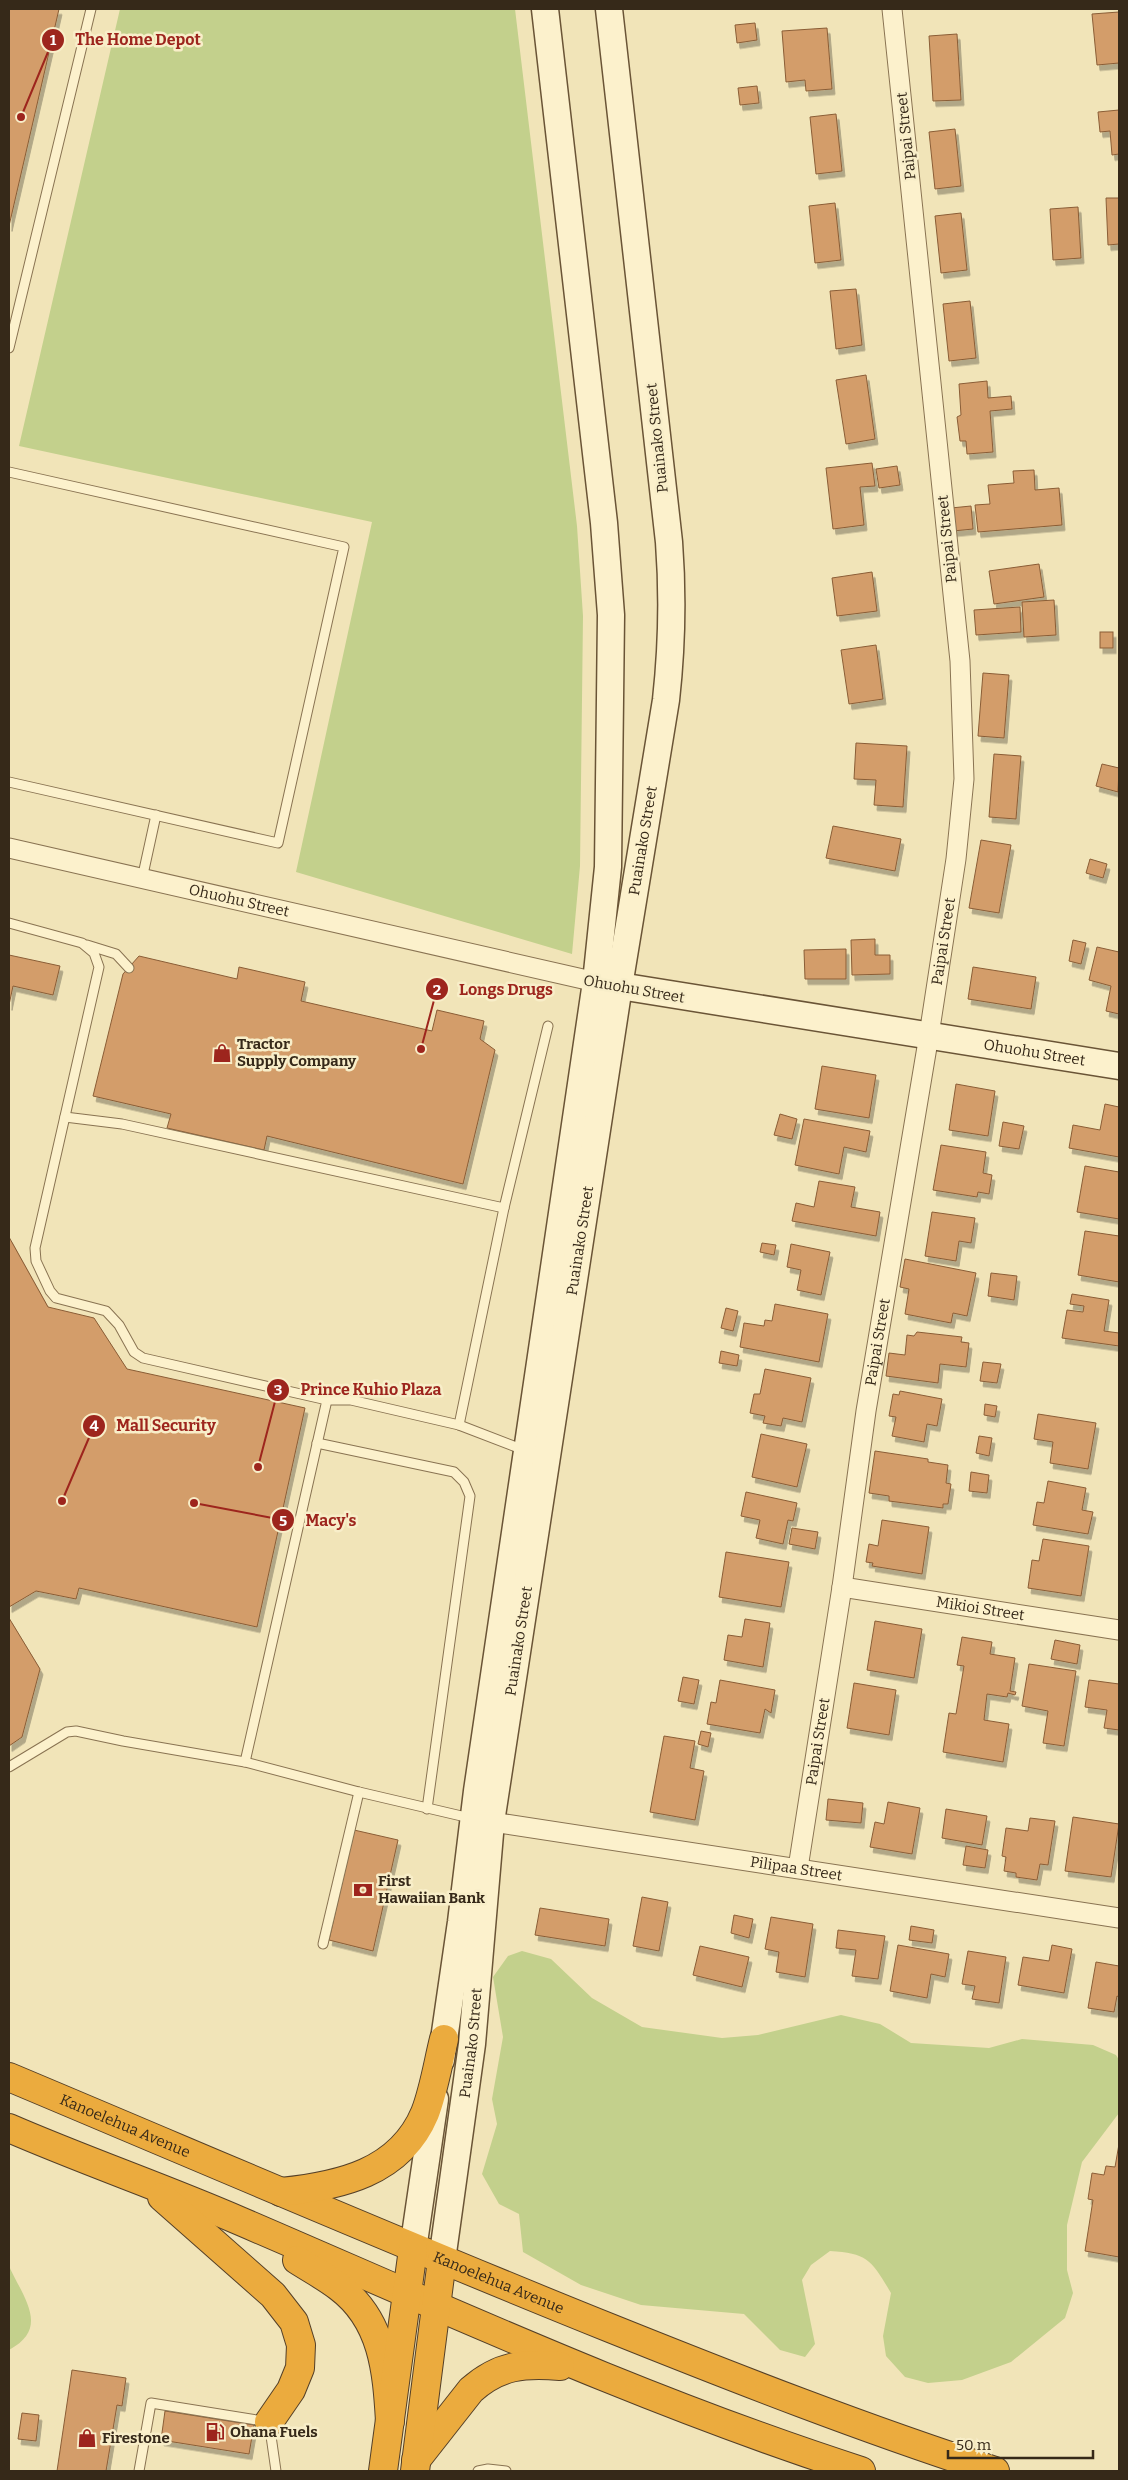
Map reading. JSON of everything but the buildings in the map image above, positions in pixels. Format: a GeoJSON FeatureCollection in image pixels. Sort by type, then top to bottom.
{"type":"FeatureCollection","features":[{"type":"Feature","properties":{"kind":"highway"},"geometry":{"type":"LineString","coordinates":[[278,2192],[316,2188],[357,2178],[398,2153],[411,2138],[425,2113],[444,2038]]}},
{"type":"Feature","properties":{"kind":"highway","name":"Kanoelehua Avenue"},"geometry":{"type":"LineString","coordinates":[[9,2078],[413,2249],[761,2388],[865,2427],[995,2471]]}},
{"type":"Feature","properties":{"kind":"highway"},"geometry":{"type":"LineString","coordinates":[[9,2128],[231,2217],[585,2369],[730,2425],[861,2471]]}},
{"type":"Feature","properties":{"kind":"highway"},"geometry":{"type":"LineString","coordinates":[[150,2186],[273,2295],[294,2322],[301,2345],[300,2368],[292,2390],[269,2422]]}},
{"type":"Feature","properties":{"kind":"highway"},"geometry":{"type":"LineString","coordinates":[[231,2217],[340,2288],[363,2312],[379,2342],[385,2367],[390,2422]]}},
{"type":"Feature","properties":{"kind":"highway","name":"Puainako Street"},"geometry":{"type":"LineString","coordinates":[[383,2471],[413,2249]]}},
{"type":"Feature","properties":{"kind":"highway","name":"Puainako Street"},"geometry":{"type":"LineString","coordinates":[[415,2466],[442,2260]]}},
{"type":"Feature","properties":{"kind":"highway"},"geometry":{"type":"LineString","coordinates":[[415,2466],[471,2390],[489,2376],[510,2367],[532,2363],[585,2369]]}},
{"type":"Feature","properties":{"kind":"street","name":"Puainako Street"},"geometry":{"type":"LineString","coordinates":[[545,9],[604,523],[611,615],[608,984]]}},
{"type":"Feature","properties":{"kind":"street","name":"Puainako Street"},"geometry":{"type":"LineString","coordinates":[[413,2249],[444,2038],[482,1820],[608,984],[666,700],[673,619],[673,589],[609,9]]}},
{"type":"Feature","properties":{"kind":"street","name":"Paipai Street"},"geometry":{"type":"LineString","coordinates":[[798,1868],[842,1587],[866,1412],[929,1035],[956,859],[964,779],[960,671],[892,9]]}},
{"type":"Feature","properties":{"kind":"street","name":"Ohuohu Street"},"geometry":{"type":"LineString","coordinates":[[9,848],[608,984],[780,1014],[929,1035],[1119,1066]]}},
{"type":"Feature","properties":{"kind":"street","name":"Mikioi Street"},"geometry":{"type":"LineString","coordinates":[[842,1587],[1119,1628]]}},
{"type":"Feature","properties":{"kind":"street","name":"Puainako Street"},"geometry":{"type":"LineString","coordinates":[[442,2260],[472,2044],[482,1820]]}},
{"type":"Feature","properties":{"kind":"street","name":"Pilipaa Street"},"geometry":{"type":"LineString","coordinates":[[482,1820],[1119,1918]]}},
{"type":"Feature","properties":{"kind":"lane"},"geometry":{"type":"LineString","coordinates":[[9,348],[91,9]]}},
{"type":"Feature","properties":{"kind":"lane"},"geometry":{"type":"LineString","coordinates":[[9,472],[344,547],[278,842],[9,782]]}},
{"type":"Feature","properties":{"kind":"lane"},"geometry":{"type":"LineString","coordinates":[[142,879],[156,815]]}},
{"type":"Feature","properties":{"kind":"lane"},"geometry":{"type":"LineString","coordinates":[[9,923],[116,954],[129,968]]}},
{"type":"Feature","properties":{"kind":"lane"},"geometry":{"type":"LineString","coordinates":[[82,943],[98,959],[99,974],[35,1248],[36,1260],[50,1291],[56,1298],[106,1311],[119,1325],[134,1352],[143,1358],[327,1400],[351,1400],[459,1425],[537,1455]]}},
{"type":"Feature","properties":{"kind":"lane"},"geometry":{"type":"LineString","coordinates":[[459,1425],[504,1208],[548,1026]]}},
{"type":"Feature","properties":{"kind":"lane"},"geometry":{"type":"LineString","coordinates":[[65,1117],[122,1124],[504,1208]]}},
{"type":"Feature","properties":{"kind":"lane"},"geometry":{"type":"LineString","coordinates":[[244,1762],[327,1400]]}},
{"type":"Feature","properties":{"kind":"lane"},"geometry":{"type":"LineString","coordinates":[[318,1443],[454,1472],[464,1482],[470,1496],[427,1809]]}},
{"type":"Feature","properties":{"kind":"lane"},"geometry":{"type":"LineString","coordinates":[[9,1767],[67,1732],[74,1730],[123,1741],[244,1762],[427,1809],[482,1820]]}},
{"type":"Feature","properties":{"kind":"lane"},"geometry":{"type":"LineString","coordinates":[[323,1944],[359,1792]]}},
{"type":"Feature","properties":{"kind":"lane"},"geometry":{"type":"LineString","coordinates":[[139,2471],[151,2404],[269,2422],[276,2471]]}},
{"type":"Feature","properties":{"kind":"lane"},"geometry":{"type":"LineString","coordinates":[[478,2471],[488,2468],[506,2471]]}},
{"type":"Feature","properties":{"kind":"green space"},"geometry":{"type":"Polygon","coordinates":[[[120,9],[515,9],[577,526],[583,616],[580,866],[572,954],[296,872],[372,522],[19,446],[120,9]]]}},
{"type":"Feature","properties":{"kind":"green space"},"geometry":{"type":"Polygon","coordinates":[[[522,1951],[551,1959],[592,1998],[642,2027],[722,2038],[758,2035],[841,2015],[880,2024],[911,2043],[989,2048],[1022,2039],[1093,2045],[1116,2055],[1119,2060],[1119,2113],[1082,2162],[1067,2225],[1067,2270],[1073,2293],[1065,2318],[1011,2362],[962,2380],[928,2383],[905,2377],[886,2356],[883,2336],[891,2293],[873,2266],[868,2261],[853,2254],[830,2251],[811,2265],[802,2280],[815,2344],[805,2357],[780,2350],[744,2314],[641,2305],[581,2285],[523,2252],[519,2214],[499,2204],[482,2174],[497,2124],[492,2099],[503,2037],[493,1977],[508,1956],[522,1951]]]}},
{"type":"Feature","properties":{"kind":"green space"},"geometry":{"type":"Polygon","coordinates":[[[9,2266],[26,2301],[31,2322],[28,2332],[21,2341],[9,2350],[9,2266]]]}},
{"type":"Feature","properties":{"kind":"place","name":"The Home Depot"},"geometry":{"type":"Point","coordinates":[21,117]}},
{"type":"Feature","properties":{"kind":"place","name":"Longs Drugs"},"geometry":{"type":"Point","coordinates":[421,1049]}},
{"type":"Feature","properties":{"kind":"place","name":"Tractor Supply Company"},"geometry":{"type":"Point","coordinates":[222,1053]}},
{"type":"Feature","properties":{"kind":"place","name":"Prince Kuhio Plaza"},"geometry":{"type":"Point","coordinates":[258,1467]}},
{"type":"Feature","properties":{"kind":"place","name":"Mall Security"},"geometry":{"type":"Point","coordinates":[62,1501]}},
{"type":"Feature","properties":{"kind":"place","name":"Macy's"},"geometry":{"type":"Point","coordinates":[194,1503]}},
{"type":"Feature","properties":{"kind":"place","name":"First Hawaiian Bank"},"geometry":{"type":"Point","coordinates":[363,1890]}},
{"type":"Feature","properties":{"kind":"place","name":"Ohana Fuels"},"geometry":{"type":"Point","coordinates":[215,2432]}},
{"type":"Feature","properties":{"kind":"place","name":"Firestone"},"geometry":{"type":"Point","coordinates":[87,2438]}}]}
